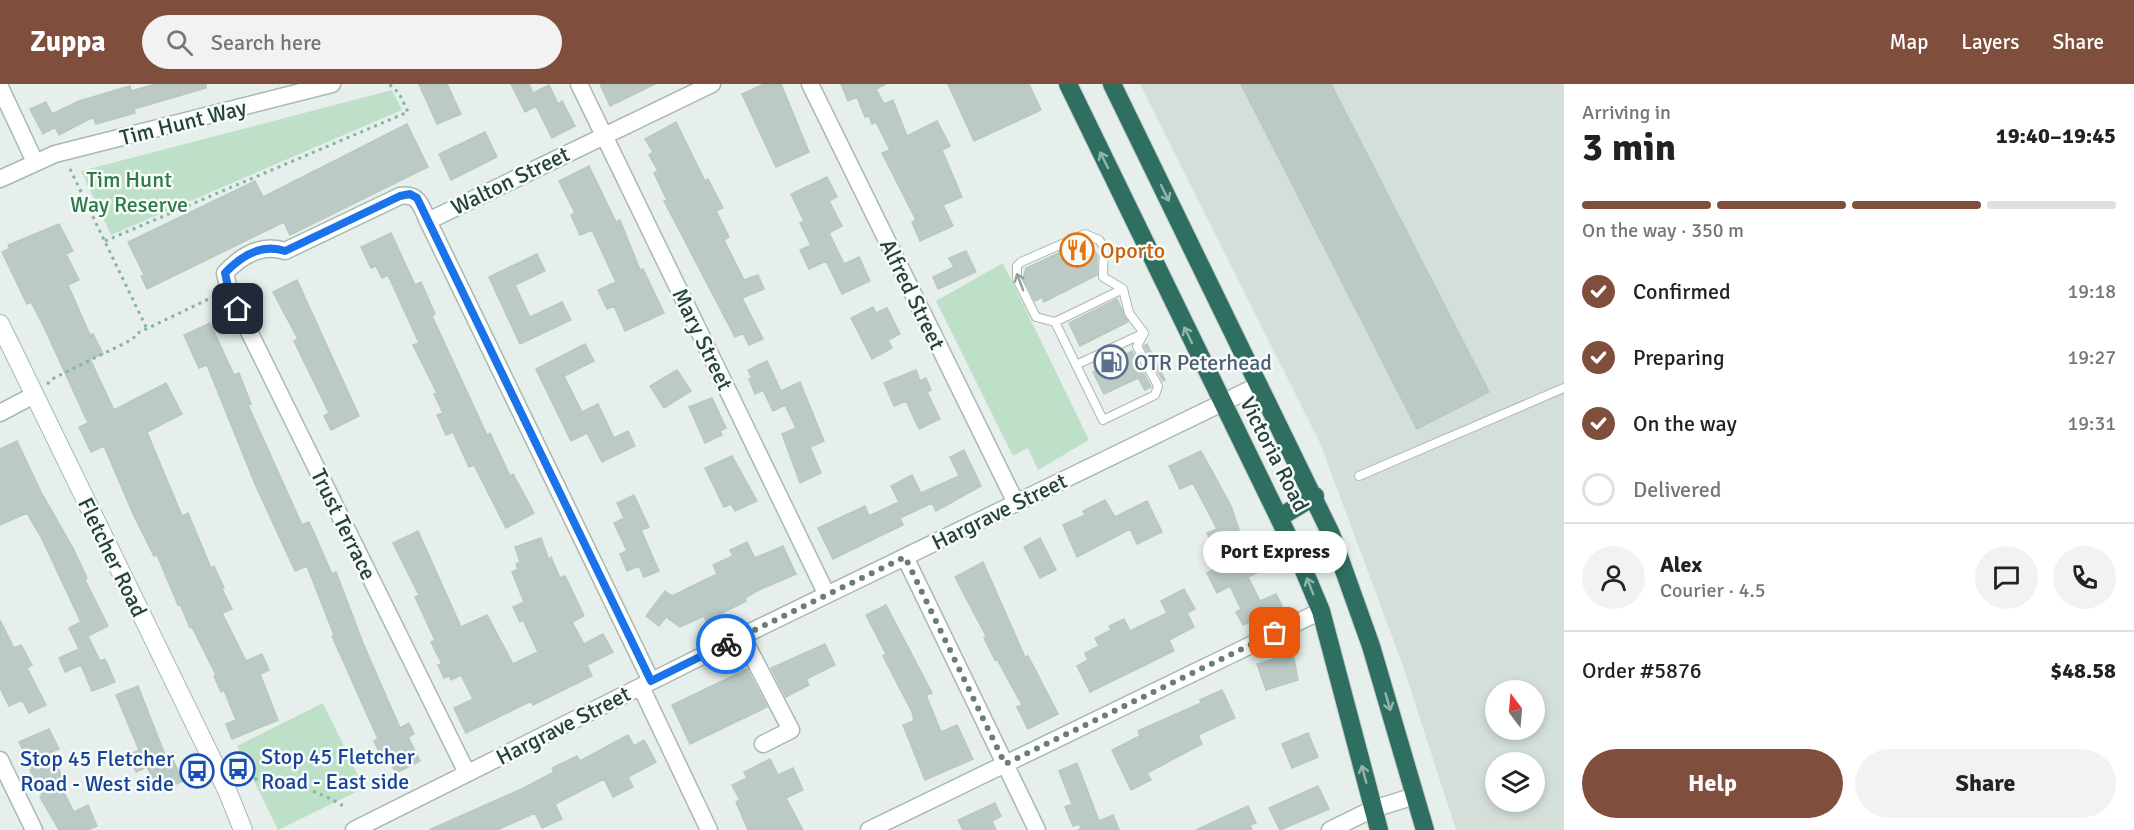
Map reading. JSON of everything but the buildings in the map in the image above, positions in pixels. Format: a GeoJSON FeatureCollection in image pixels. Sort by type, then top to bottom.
{"type":"FeatureCollection","features":[{"type":"Feature","properties":{"kind":"highway","name":"Victoria Road"},"geometry":{"type":"LineString","coordinates":[[1068,84],[1222,404],[1281,516],[1321,611],[1379,830]]}},
{"type":"Feature","properties":{"kind":"highway","name":"Victoria Road"},"geometry":{"type":"LineString","coordinates":[[1112,84],[1258,386],[1315,496],[1371,646],[1415,795]]}},
{"type":"Feature","properties":{"kind":"highway"},"geometry":{"type":"LineString","coordinates":[[1281,516],[1315,496]]}},
{"type":"Feature","properties":{"kind":"highway"},"geometry":{"type":"LineString","coordinates":[[1415,795],[1425,830]]}},
{"type":"Feature","properties":{"kind":"street","name":"Tim Hunt Way"},"geometry":{"type":"LineString","coordinates":[[0,179],[55,154],[332,84]]}},
{"type":"Feature","properties":{"kind":"street","name":"Mary Street"},"geometry":{"type":"LineString","coordinates":[[579,84],[827,595]]}},
{"type":"Feature","properties":{"kind":"street","name":"Walton Street"},"geometry":{"type":"LineString","coordinates":[[225,273],[241,256],[272,247],[285,251],[400,196],[410,194],[417,198],[428,221],[604,134],[712,84]]}},
{"type":"Feature","properties":{"kind":"street","name":"Alfred Street"},"geometry":{"type":"LineString","coordinates":[[810,84],[1016,503]]}},
{"type":"Feature","properties":{"kind":"street"},"geometry":{"type":"LineString","coordinates":[[0,87],[35,162]]}},
{"type":"Feature","properties":{"kind":"street"},"geometry":{"type":"LineString","coordinates":[[428,221],[646,684],[709,830]]}},
{"type":"Feature","properties":{"kind":"street","name":"Trust Terrace"},"geometry":{"type":"LineString","coordinates":[[225,273],[229,291],[467,773]]}},
{"type":"Feature","properties":{"kind":"street","name":"Fletcher Road"},"geometry":{"type":"LineString","coordinates":[[0,324],[227,790],[243,830]]}},
{"type":"Feature","properties":{"kind":"street","name":"Hargrave Street"},"geometry":{"type":"LineString","coordinates":[[354,830],[742,636],[1258,386]]}},
{"type":"Feature","properties":{"kind":"street"},"geometry":{"type":"LineString","coordinates":[[0,413],[34,395]]}},
{"type":"Feature","properties":{"kind":"street"},"geometry":{"type":"LineString","coordinates":[[905,557],[1037,830]]}},
{"type":"Feature","properties":{"kind":"street"},"geometry":{"type":"LineString","coordinates":[[869,830],[1321,611]]}},
{"type":"Feature","properties":{"kind":"street"},"geometry":{"type":"LineString","coordinates":[[742,636],[791,730],[763,744]]}},
{"type":"Feature","properties":{"kind":"street"},"geometry":{"type":"LineString","coordinates":[[0,760],[34,830]]}},
{"type":"Feature","properties":{"kind":"street","name":"Fletcher Road"},"geometry":{"type":"LineString","coordinates":[[227,790],[256,830]]}},
{"type":"Feature","properties":{"kind":"street"},"geometry":{"type":"LineString","coordinates":[[1330,830],[1373,809],[1415,795]]}},
{"type":"Feature","properties":{"kind":"lane"},"geometry":{"type":"LineString","coordinates":[[1123,288],[1055,322],[1036,317],[1017,279],[1017,266],[1021,262],[1085,234],[1094,236],[1104,247],[1103,277],[1123,288],[1129,313],[1144,333]]}},
{"type":"Feature","properties":{"kind":"lane"},"geometry":{"type":"LineString","coordinates":[[1055,322],[1103,420],[1155,395],[1158,386],[1137,346],[1144,333]]}},
{"type":"Feature","properties":{"kind":"lane"},"geometry":{"type":"LineString","coordinates":[[1076,365],[1144,333]]}},
{"type":"Feature","properties":{"kind":"lane"},"geometry":{"type":"LineString","coordinates":[[1359,476],[1564,388]]}},
{"type":"Feature","properties":{"kind":"path"},"geometry":{"type":"LineString","coordinates":[[105,241],[408,112],[399,93],[389,84]]}},
{"type":"Feature","properties":{"kind":"path"},"geometry":{"type":"LineString","coordinates":[[70,169],[147,329]]}},
{"type":"Feature","properties":{"kind":"path"},"geometry":{"type":"LineString","coordinates":[[34,395],[54,378],[133,339],[136,334],[218,295],[220,299]]}},
{"type":"Feature","properties":{"kind":"path"},"geometry":{"type":"LineString","coordinates":[[247,779],[263,778],[333,799],[343,806]]}},
{"type":"Feature","properties":{"kind":"shaded area"},"geometry":{"type":"Polygon","coordinates":[[[1140,84],[1564,84],[1564,830],[1456,830],[1402,663],[1320,443],[1140,84]]]}},
{"type":"Feature","properties":{"kind":"green space","name":"Tim Hunt Way Reserve"},"geometry":{"type":"Polygon","coordinates":[[[392,90],[402,110],[111,235],[81,171],[392,90]]]}},
{"type":"Feature","properties":{"kind":"green space"},"geometry":{"type":"Polygon","coordinates":[[[1003,263],[1089,440],[1038,470],[1028,448],[1013,456],[936,301],[1003,263]]]}},
{"type":"Feature","properties":{"kind":"green space"},"geometry":{"type":"Polygon","coordinates":[[[323,703],[364,788],[278,830],[237,746],[323,703]]]}},
{"type":"Feature","properties":{"kind":"way so far"},"geometry":{"type":"LineString","coordinates":[[726,644],[905,557],[1005,764],[1275,633]]}},
{"type":"Feature","properties":{"kind":"place","name":"Oporto"},"geometry":{"type":"Point","coordinates":[1077,250]}},
{"type":"Feature","properties":{"kind":"place","name":"OTR Peterhead"},"geometry":{"type":"Point","coordinates":[1111,362]}},
{"type":"Feature","properties":{"kind":"place","name":"Port Express"},"geometry":{"type":"Point","coordinates":[1275,633]}},
{"type":"Feature","properties":{"kind":"place","name":"Stop 45 Fletcher Road - East side"},"geometry":{"type":"Point","coordinates":[238,769]}},
{"type":"Feature","properties":{"kind":"place","name":"Stop 45 Fletcher Road - West side"},"geometry":{"type":"Point","coordinates":[197,771]}},
{"type":"Feature","properties":{"kind":"route"},"geometry":{"type":"LineString","coordinates":[[238,309],[229,291],[225,273],[241,256],[272,247],[285,251],[400,196],[410,194],[417,198],[651,681],[726,644]]}}]}
